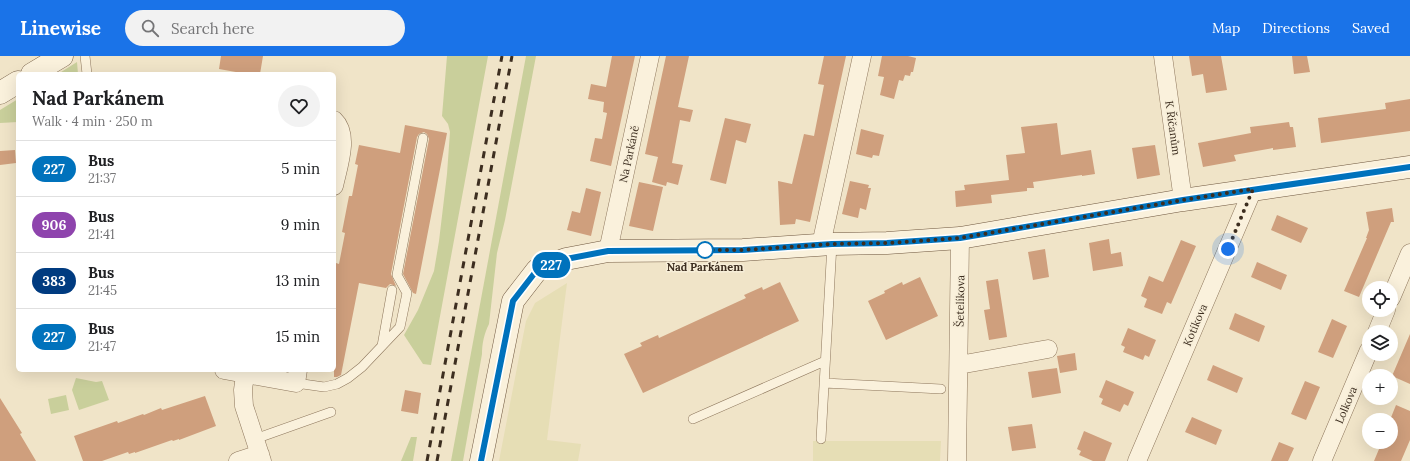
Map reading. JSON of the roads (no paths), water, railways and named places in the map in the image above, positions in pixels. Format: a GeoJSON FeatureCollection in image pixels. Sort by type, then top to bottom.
{"type":"FeatureCollection","features":[{"type":"Feature","properties":{"kind":"street"},"geometry":{"type":"LineString","coordinates":[[35,72],[62,56]]}},
{"type":"Feature","properties":{"kind":"street","name":"Na Parkáně"},"geometry":{"type":"LineString","coordinates":[[608,251],[650,56]]}},
{"type":"Feature","properties":{"kind":"street"},"geometry":{"type":"LineString","coordinates":[[827,245],[862,56]]}},
{"type":"Feature","properties":{"kind":"street","name":"K Říčanům"},"geometry":{"type":"LineString","coordinates":[[1163,56],[1183,200]]}},
{"type":"Feature","properties":{"kind":"street"},"geometry":{"type":"LineString","coordinates":[[0,93],[16,83]]}},
{"type":"Feature","properties":{"kind":"street"},"geometry":{"type":"LineString","coordinates":[[336,122],[342,132],[342,143],[336,175]]}},
{"type":"Feature","properties":{"kind":"street"},"geometry":{"type":"LineString","coordinates":[[481,461],[513,301],[537,270],[566,259],[608,251],[743,250],[960,238],[1183,200],[1410,167]]}},
{"type":"Feature","properties":{"kind":"street","name":"Kotíkova"},"geometry":{"type":"LineString","coordinates":[[1137,461],[1253,189]]}},
{"type":"Feature","properties":{"kind":"street","name":"Šetelíkova"},"geometry":{"type":"LineString","coordinates":[[957,461],[960,238]]}},
{"type":"Feature","properties":{"kind":"street"},"geometry":{"type":"LineString","coordinates":[[1398,281],[1410,253]]}},
{"type":"Feature","properties":{"kind":"street"},"geometry":{"type":"LineString","coordinates":[[959,365],[1048,349]]}},
{"type":"Feature","properties":{"kind":"street","name":"Lolkova"},"geometry":{"type":"LineString","coordinates":[[1322,461],[1364,361]]}},
{"type":"Feature","properties":{"kind":"street"},"geometry":{"type":"LineString","coordinates":[[235,372],[246,374],[297,376]]}},
{"type":"Feature","properties":{"kind":"street"},"geometry":{"type":"LineString","coordinates":[[238,461],[259,451],[244,406],[243,390],[246,374]]}},
{"type":"Feature","properties":{"kind":"lane"},"geometry":{"type":"LineString","coordinates":[[85,56],[87,72]]}},
{"type":"Feature","properties":{"kind":"lane"},"geometry":{"type":"LineString","coordinates":[[297,376],[324,387],[337,384],[348,378],[362,367],[400,327],[407,293],[397,275],[423,138]]}},
{"type":"Feature","properties":{"kind":"lane"},"geometry":{"type":"LineString","coordinates":[[821,439],[825,361],[827,245]]}},
{"type":"Feature","properties":{"kind":"lane"},"geometry":{"type":"LineString","coordinates":[[382,346],[392,290]]}},
{"type":"Feature","properties":{"kind":"lane"},"geometry":{"type":"LineString","coordinates":[[693,419],[825,361]]}},
{"type":"Feature","properties":{"kind":"lane"},"geometry":{"type":"LineString","coordinates":[[824,383],[942,390]]}},
{"type":"Feature","properties":{"kind":"lane"},"geometry":{"type":"LineString","coordinates":[[259,451],[330,412]]}},
{"type":"Feature","properties":{"kind":"railway"},"geometry":{"type":"LineString","coordinates":[[427,461],[502,56]]}},
{"type":"Feature","properties":{"kind":"railway"},"geometry":{"type":"LineString","coordinates":[[437,461],[512,56]]}},
{"type":"Feature","properties":{"kind":"place","name":"Nad Parkánem"},"geometry":{"type":"Point","coordinates":[705,250]}}]}
